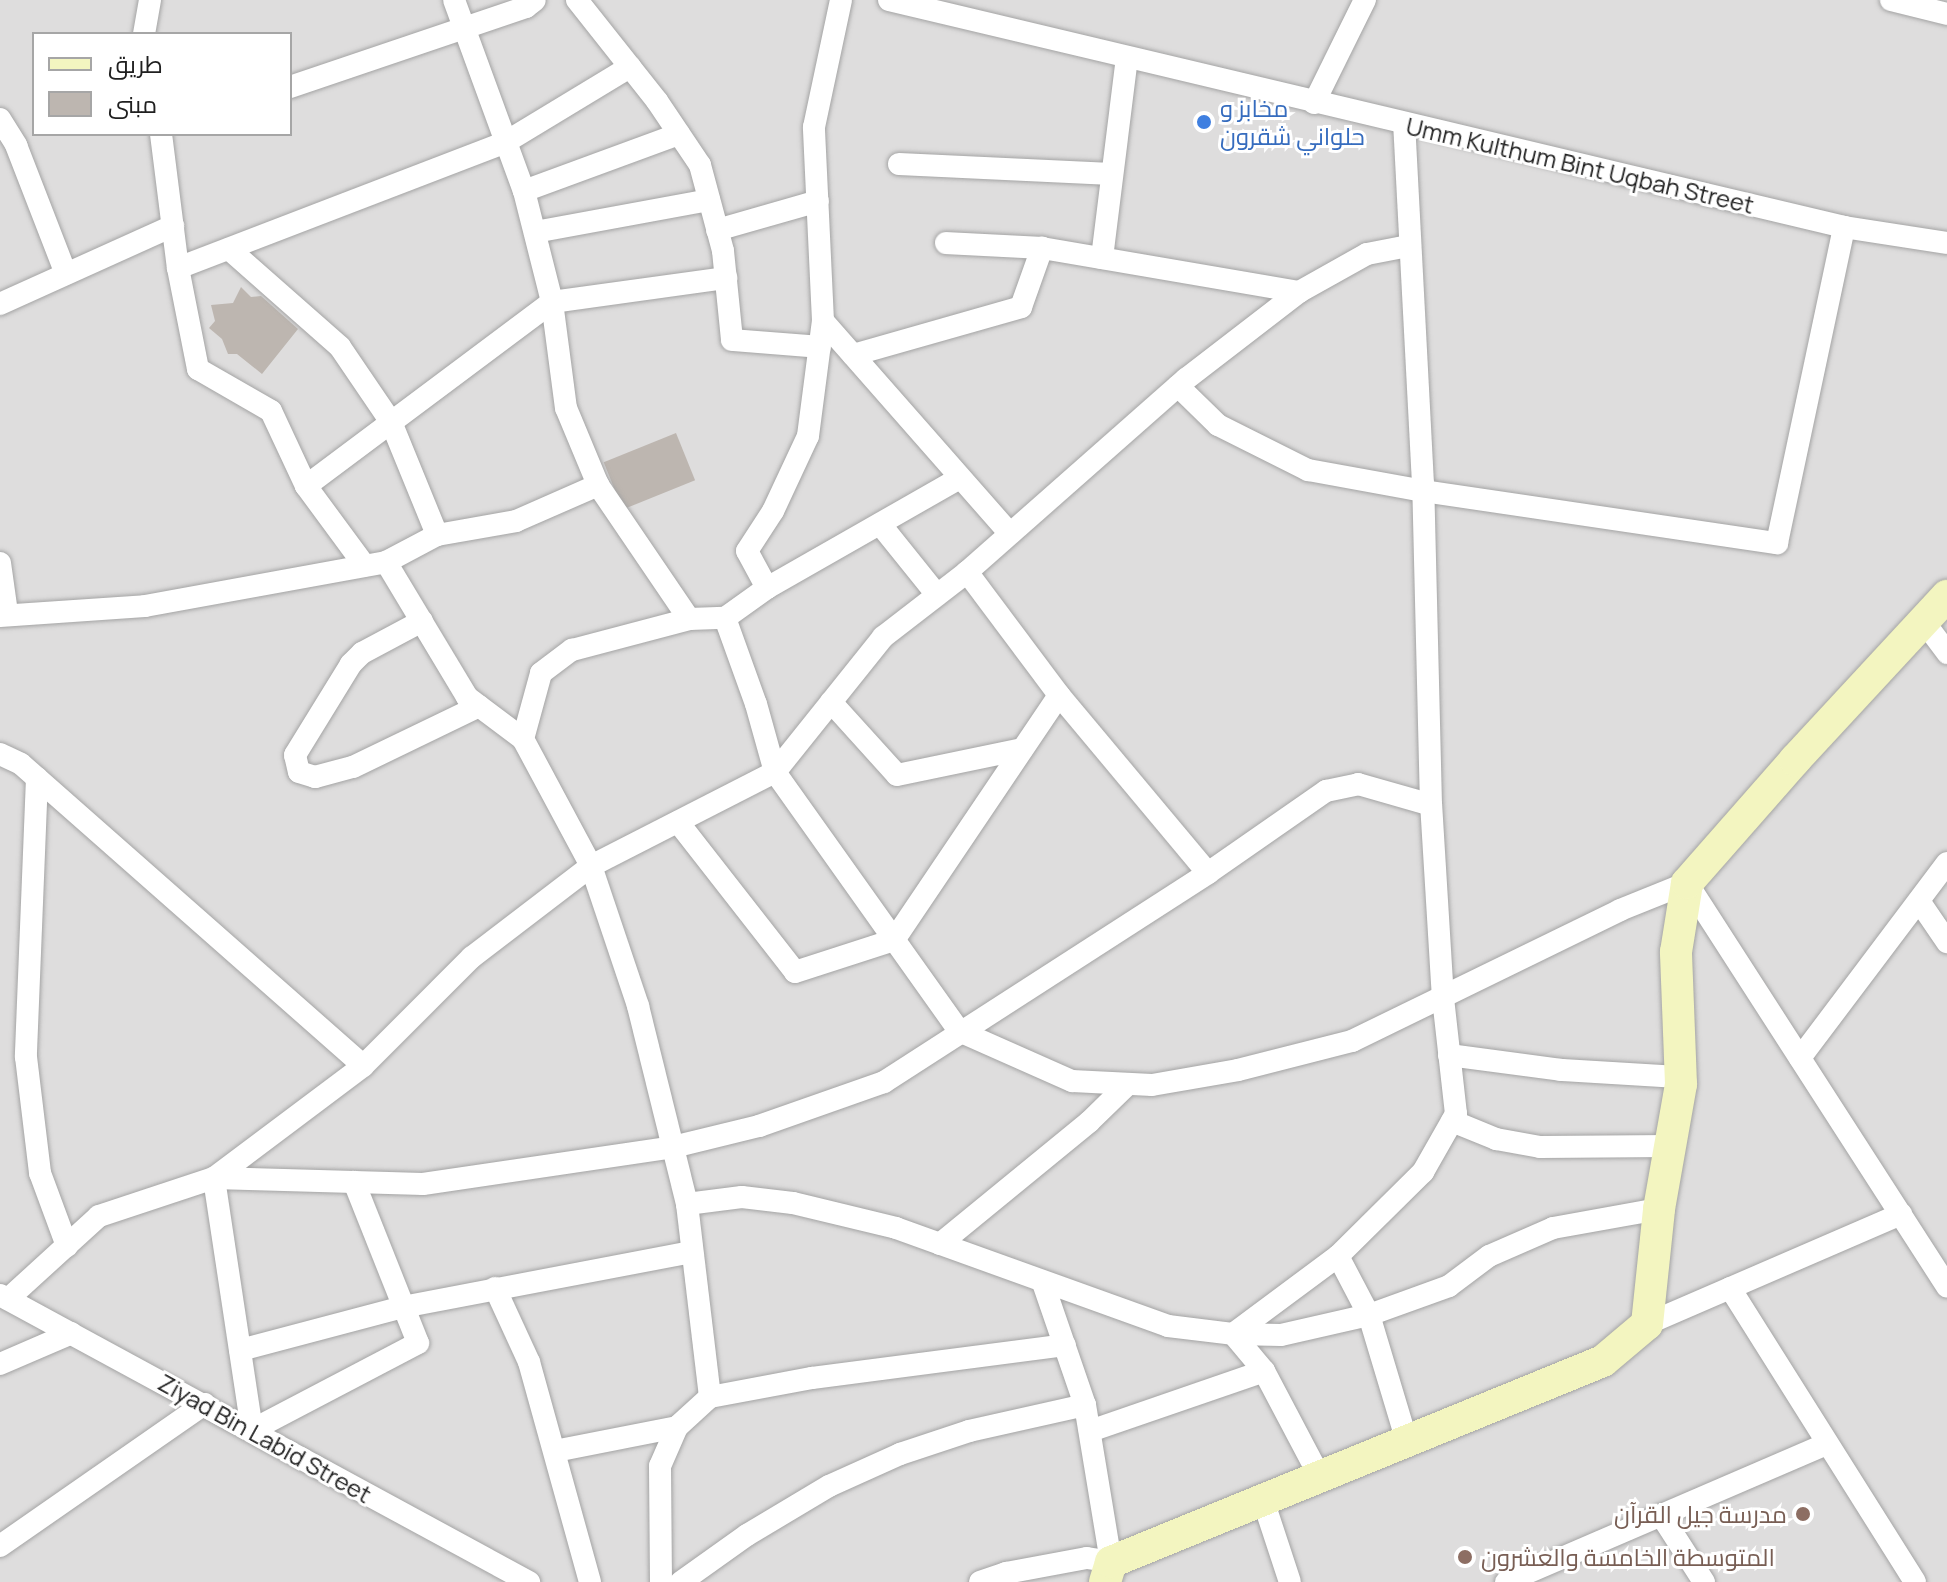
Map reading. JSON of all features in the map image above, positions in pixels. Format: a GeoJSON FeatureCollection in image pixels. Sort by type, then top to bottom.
{"type":"FeatureCollection","features":[{"type":"Feature","properties":{"kind":"street"},"geometry":{"type":"LineString","coordinates":[[144,32],[150,0]]}},
{"type":"Feature","properties":{"kind":"street"},"geometry":{"type":"LineString","coordinates":[[454,0],[524,191],[552,302],[566,408],[598,485],[689,619]]}},
{"type":"Feature","properties":{"kind":"street"},"geometry":{"type":"LineString","coordinates":[[292,86],[526,7],[535,0]]}},
{"type":"Feature","properties":{"kind":"street"},"geometry":{"type":"LineString","coordinates":[[577,0],[630,67],[700,165],[726,278],[732,340],[820,347]]}},
{"type":"Feature","properties":{"kind":"street"},"geometry":{"type":"LineString","coordinates":[[767,588],[747,551],[773,511],[808,436],[823,321],[814,127],[841,0]]}},
{"type":"Feature","properties":{"kind":"street","name":"Umm Kulthum Bint Uqbah Street"},"geometry":{"type":"LineString","coordinates":[[889,0],[1844,227],[1947,243]]}},
{"type":"Feature","properties":{"kind":"street"},"geometry":{"type":"LineString","coordinates":[[1314,103],[1365,0]]}},
{"type":"Feature","properties":{"kind":"street"},"geometry":{"type":"LineString","coordinates":[[1891,0],[1947,14]]}},
{"type":"Feature","properties":{"kind":"street"},"geometry":{"type":"LineString","coordinates":[[1102,258],[1127,58]]}},
{"type":"Feature","properties":{"kind":"street"},"geometry":{"type":"LineString","coordinates":[[178,268],[506,142],[630,67]]}},
{"type":"Feature","properties":{"kind":"street"},"geometry":{"type":"LineString","coordinates":[[0,119],[8,150],[66,274]]}},
{"type":"Feature","properties":{"kind":"street"},"geometry":{"type":"LineString","coordinates":[[1233,1334],[1338,1256],[1423,1172],[1456,1114],[1443,999],[1431,805],[1423,491],[1404,124]]}},
{"type":"Feature","properties":{"kind":"street"},"geometry":{"type":"LineString","coordinates":[[524,191],[679,134]]}},
{"type":"Feature","properties":{"kind":"street"},"geometry":{"type":"LineString","coordinates":[[161,136],[178,268],[198,369],[271,411],[306,486],[422,621],[467,697],[523,739],[591,866],[638,1006],[687,1204],[710,1397]]}},
{"type":"Feature","properties":{"kind":"street"},"geometry":{"type":"LineString","coordinates":[[899,164],[1112,174]]}},
{"type":"Feature","properties":{"kind":"street"},"geometry":{"type":"LineString","coordinates":[[535,232],[709,200]]}},
{"type":"Feature","properties":{"kind":"street"},"geometry":{"type":"LineString","coordinates":[[717,230],[818,201]]}},
{"type":"Feature","properties":{"kind":"street"},"geometry":{"type":"LineString","coordinates":[[0,304],[173,226]]}},
{"type":"Feature","properties":{"kind":"street"},"geometry":{"type":"LineString","coordinates":[[1178,386],[1218,425],[1308,470],[1423,491],[1777,543],[1844,227]]}},
{"type":"Feature","properties":{"kind":"street"},"geometry":{"type":"LineString","coordinates":[[946,243],[1042,248],[1299,292]]}},
{"type":"Feature","properties":{"kind":"street"},"geometry":{"type":"LineString","coordinates":[[4,1297],[99,1216],[214,1178],[363,1066],[472,957],[591,866],[775,772],[883,637],[967,572],[1178,386],[1299,292],[1367,254],[1408,246]]}},
{"type":"Feature","properties":{"kind":"street"},"geometry":{"type":"LineString","coordinates":[[853,355],[1021,307],[1042,248]]}},
{"type":"Feature","properties":{"kind":"street"},"geometry":{"type":"LineString","coordinates":[[229,249],[340,347],[391,422],[437,535]]}},
{"type":"Feature","properties":{"kind":"street"},"geometry":{"type":"LineString","coordinates":[[306,486],[552,302],[726,278]]}},
{"type":"Feature","properties":{"kind":"street"},"geometry":{"type":"LineString","coordinates":[[823,321],[1010,534]]}},
{"type":"Feature","properties":{"kind":"street"},"geometry":{"type":"LineString","coordinates":[[523,739],[541,673],[572,650],[689,619],[725,618],[767,588],[960,478]]}},
{"type":"Feature","properties":{"kind":"street"},"geometry":{"type":"LineString","coordinates":[[0,563],[3,614],[145,606],[376,564],[437,535],[516,521],[598,485]]}},
{"type":"Feature","properties":{"kind":"street"},"geometry":{"type":"LineString","coordinates":[[880,524],[937,595]]}},
{"type":"Feature","properties":{"kind":"street"},"geometry":{"type":"LineString","coordinates":[[967,572],[1059,695],[1208,873]]}},
{"type":"Feature","properties":{"kind":"street"},"geometry":{"type":"LineString","coordinates":[[725,618],[756,704],[775,772],[959,1031],[1072,1081],[1152,1085],[1238,1070],[1352,1041],[1620,910],[1687,883],[1795,760],[1947,596]]}},
{"type":"Feature","properties":{"kind":"street"},"geometry":{"type":"LineString","coordinates":[[422,621],[362,653],[351,664],[295,755],[299,772],[315,777],[353,767],[479,706]]}},
{"type":"Feature","properties":{"kind":"street"},"geometry":{"type":"LineString","coordinates":[[1924,622],[1947,653]]}},
{"type":"Feature","properties":{"kind":"street"},"geometry":{"type":"LineString","coordinates":[[678,822],[795,972],[894,940],[1059,695]]}},
{"type":"Feature","properties":{"kind":"street"},"geometry":{"type":"LineString","coordinates":[[831,702],[897,775],[1022,749]]}},
{"type":"Feature","properties":{"kind":"street"},"geometry":{"type":"LineString","coordinates":[[0,754],[21,764],[363,1066]]}},
{"type":"Feature","properties":{"kind":"street"},"geometry":{"type":"LineString","coordinates":[[37,778],[26,1057],[40,1173],[67,1246]]}},
{"type":"Feature","properties":{"kind":"street"},"geometry":{"type":"LineString","coordinates":[[214,1178],[423,1184],[673,1147],[759,1126],[884,1082],[1208,873],[1326,791],[1358,784],[1431,805]]}},
{"type":"Feature","properties":{"kind":"street"},"geometry":{"type":"LineString","coordinates":[[1800,1058],[1947,863]]}},
{"type":"Feature","properties":{"kind":"street"},"geometry":{"type":"LineString","coordinates":[[1687,883],[1947,1286]]}},
{"type":"Feature","properties":{"kind":"street"},"geometry":{"type":"LineString","coordinates":[[1647,1324],[1659,1209],[1680,1077],[1676,952],[1687,883]]}},
{"type":"Feature","properties":{"kind":"street"},"geometry":{"type":"LineString","coordinates":[[1919,901],[1947,942]]}},
{"type":"Feature","properties":{"kind":"street"},"geometry":{"type":"LineString","coordinates":[[1449,1055],[1561,1070],[1680,1077]]}},
{"type":"Feature","properties":{"kind":"street"},"geometry":{"type":"LineString","coordinates":[[940,1244],[1058,1149],[1128,1084]]}},
{"type":"Feature","properties":{"kind":"street"},"geometry":{"type":"LineString","coordinates":[[1452,1121],[1496,1139],[1540,1147],[1670,1146]]}},
{"type":"Feature","properties":{"kind":"street"},"geometry":{"type":"LineString","coordinates":[[214,1178],[252,1430],[418,1343],[354,1182]]}},
{"type":"Feature","properties":{"kind":"street"},"geometry":{"type":"LineString","coordinates":[[687,1204],[742,1197],[793,1203],[896,1228],[1168,1326],[1233,1334],[1281,1335],[1369,1315],[1449,1286],[1489,1256],[1553,1228],[1659,1209]]}},
{"type":"Feature","properties":{"kind":"street"},"geometry":{"type":"LineString","coordinates":[[1108,1572],[1263,1500],[1603,1361],[1647,1324],[1901,1214]]}},
{"type":"Feature","properties":{"kind":"street"},"geometry":{"type":"LineString","coordinates":[[240,1350],[403,1307],[692,1252]]}},
{"type":"Feature","properties":{"kind":"street"},"geometry":{"type":"LineString","coordinates":[[1338,1256],[1369,1315],[1407,1442]]}},
{"type":"Feature","properties":{"kind":"street"},"geometry":{"type":"LineString","coordinates":[[1043,1283],[1085,1405],[1108,1572]]}},
{"type":"Feature","properties":{"kind":"street"},"geometry":{"type":"LineString","coordinates":[[495,1288],[529,1362],[590,1582]]}},
{"type":"Feature","properties":{"kind":"street"},"geometry":{"type":"LineString","coordinates":[[1730,1288],[1915,1582]]}},
{"type":"Feature","properties":{"kind":"street","name":"Ziyad Bin Labid Street"},"geometry":{"type":"LineString","coordinates":[[4,1297],[529,1582]]}},
{"type":"Feature","properties":{"kind":"street"},"geometry":{"type":"LineString","coordinates":[[0,1364],[72,1333]]}},
{"type":"Feature","properties":{"kind":"street"},"geometry":{"type":"LineString","coordinates":[[1233,1334],[1264,1371],[1320,1477]]}},
{"type":"Feature","properties":{"kind":"street"},"geometry":{"type":"LineString","coordinates":[[661,1582],[660,1466],[677,1427],[710,1397],[812,1378],[1065,1345]]}},
{"type":"Feature","properties":{"kind":"street"},"geometry":{"type":"LineString","coordinates":[[1090,1431],[1264,1371]]}},
{"type":"Feature","properties":{"kind":"street"},"geometry":{"type":"LineString","coordinates":[[0,1546],[204,1404]]}},
{"type":"Feature","properties":{"kind":"street"},"geometry":{"type":"LineString","coordinates":[[681,1582],[747,1535],[829,1486],[900,1454],[969,1431],[1085,1405]]}},
{"type":"Feature","properties":{"kind":"street"},"geometry":{"type":"LineString","coordinates":[[555,1451],[677,1427]]}},
{"type":"Feature","properties":{"kind":"street"},"geometry":{"type":"LineString","coordinates":[[1506,1582],[1826,1444]]}},
{"type":"Feature","properties":{"kind":"street"},"geometry":{"type":"LineString","coordinates":[[1263,1500],[1290,1582]]}},
{"type":"Feature","properties":{"kind":"street"},"geometry":{"type":"LineString","coordinates":[[1661,1515],[1704,1582]]}},
{"type":"Feature","properties":{"kind":"street"},"geometry":{"type":"LineString","coordinates":[[980,1582],[1006,1573],[1087,1558],[1108,1572]]}},
{"type":"Feature","properties":{"kind":"shaded area"},"geometry":{"type":"Polygon","coordinates":[[[0,0],[1947,0],[1947,1582],[0,1582],[0,0]]]}},
{"type":"Feature","properties":{"kind":"building"},"geometry":{"type":"Polygon","coordinates":[[[241,287],[251,297],[261,296],[298,329],[262,374],[237,354],[228,354],[222,339],[209,328],[215,321],[211,305],[233,303],[241,287]]]}},
{"type":"Feature","properties":{"kind":"building"},"geometry":{"type":"Polygon","coordinates":[[[676,433],[695,480],[623,510],[604,462],[676,433]]]}},
{"type":"Feature","properties":{"kind":"place","name":"مخابز و حلواني شقرون"},"geometry":{"type":"Point","coordinates":[1204,122]}},
{"type":"Feature","properties":{"kind":"place","name":"مدرسة جيل القرآن"},"geometry":{"type":"Point","coordinates":[1803,1514]}},
{"type":"Feature","properties":{"kind":"place","name":"المتوسطة الخامسة والعشرون"},"geometry":{"type":"Point","coordinates":[1465,1557]}}]}
